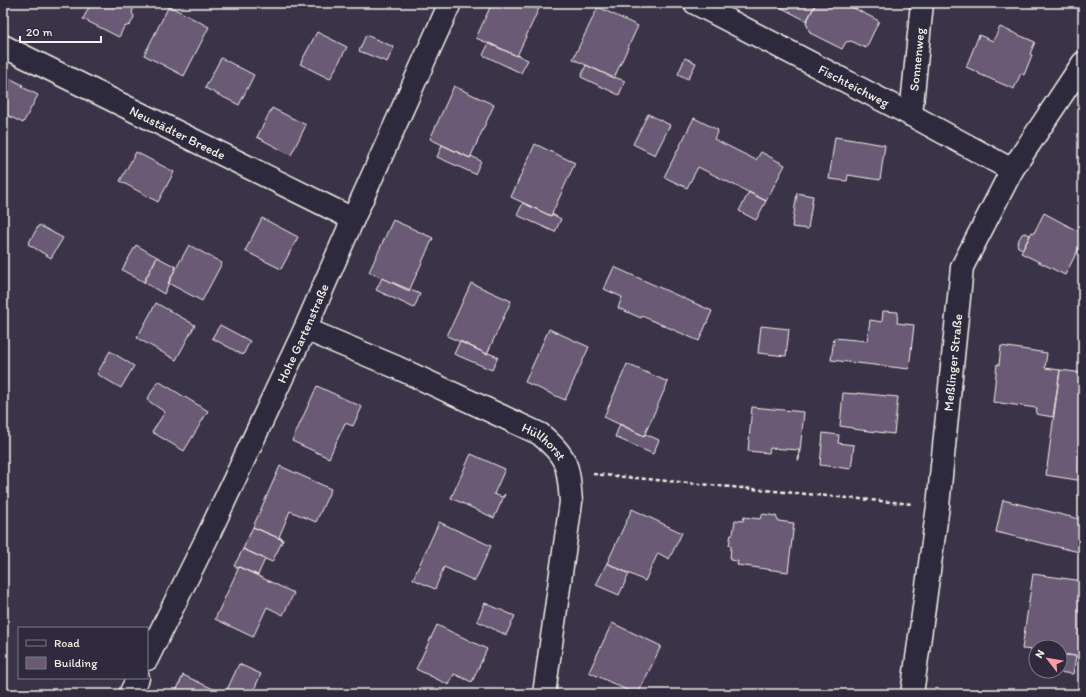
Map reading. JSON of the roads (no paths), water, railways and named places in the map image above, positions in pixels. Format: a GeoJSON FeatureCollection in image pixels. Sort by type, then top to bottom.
{"type":"FeatureCollection","features":[{"type":"Feature","properties":{"kind":"street","name":"Hohe Gartenstraße"},"geometry":{"type":"LineString","coordinates":[[148,657],[206,540],[305,329],[450,3]]}},
{"type":"Feature","properties":{"kind":"street","name":"Fischteichweg"},"geometry":{"type":"LineString","coordinates":[[695,3],[911,115],[1012,170]]}},
{"type":"Feature","properties":{"kind":"street","name":"Sonnenweg"},"geometry":{"type":"LineString","coordinates":[[911,115],[922,3]]}},
{"type":"Feature","properties":{"kind":"street","name":"Neustädter Breede"},"geometry":{"type":"LineString","coordinates":[[3,46],[353,219]]}},
{"type":"Feature","properties":{"kind":"street","name":"Meßlinger Straße"},"geometry":{"type":"LineString","coordinates":[[912,694],[938,506],[962,267],[1012,170],[1083,63]]}},
{"type":"Feature","properties":{"kind":"street","name":"Hüllhorst"},"geometry":{"type":"LineString","coordinates":[[305,329],[396,366],[540,434],[555,447],[563,458],[569,472],[571,502],[544,694]]}},
{"type":"Feature","properties":{"kind":"street"},"geometry":{"type":"LineString","coordinates":[[130,694],[138,679]]}}]}
